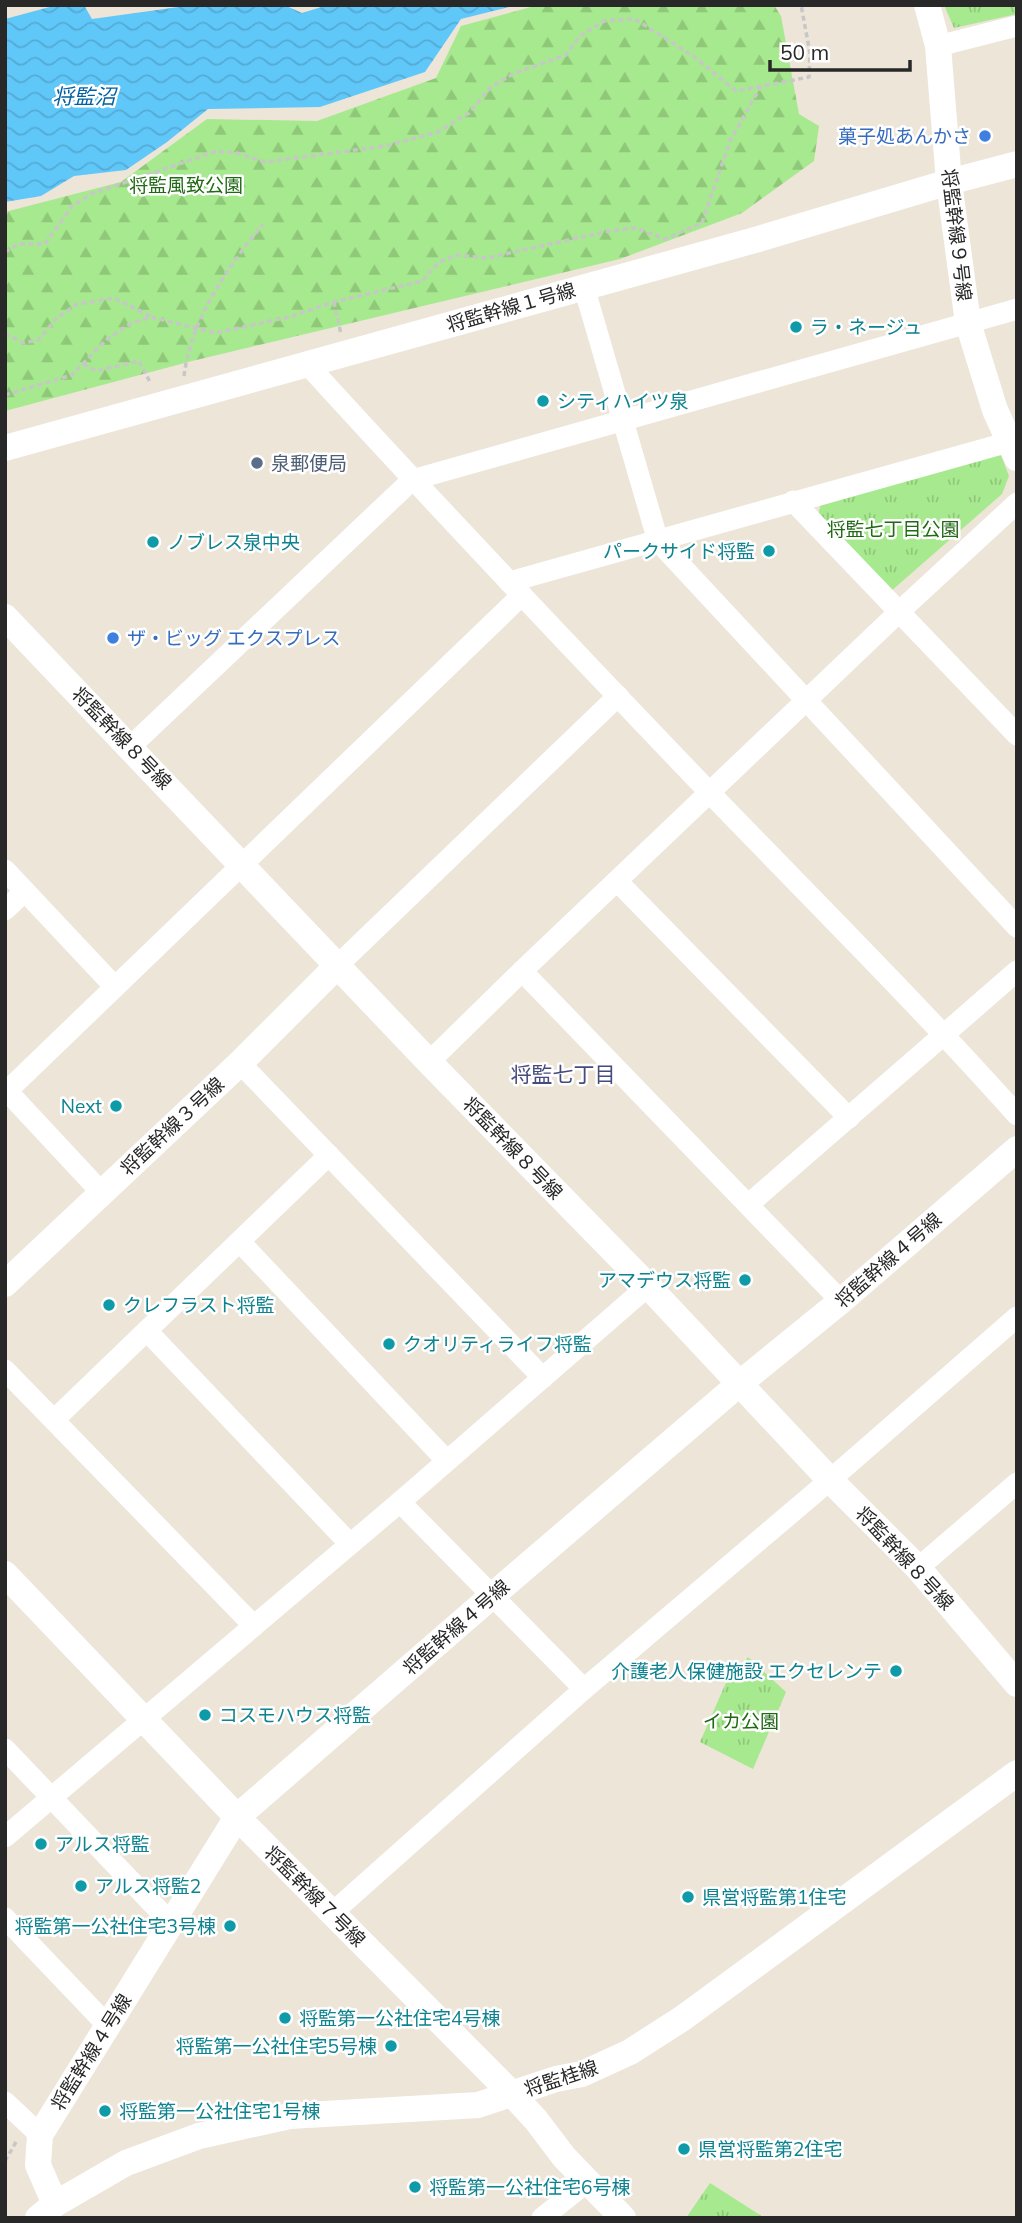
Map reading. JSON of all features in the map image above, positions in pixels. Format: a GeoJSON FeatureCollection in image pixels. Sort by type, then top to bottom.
{"type":"FeatureCollection","features":[{"type":"Feature","properties":{"kind":"street","name":"将監幹線９号線"},"geometry":{"type":"LineString","coordinates":[[927,5],[938,46],[949,182],[968,323],[995,410],[1013,450]]}},
{"type":"Feature","properties":{"kind":"street"},"geometry":{"type":"LineString","coordinates":[[938,46],[1017,26]]}},
{"type":"Feature","properties":{"kind":"street","name":"将監幹線１号線"},"geometry":{"type":"LineString","coordinates":[[5,448],[755,240],[1017,164]]}},
{"type":"Feature","properties":{"kind":"street"},"geometry":{"type":"LineString","coordinates":[[584,287],[657,541],[1017,927]]}},
{"type":"Feature","properties":{"kind":"street"},"geometry":{"type":"LineString","coordinates":[[130,747],[412,480],[1017,309]]}},
{"type":"Feature","properties":{"kind":"street"},"geometry":{"type":"LineString","coordinates":[[307,364],[412,480],[710,793],[944,1033],[1017,1115]]}},
{"type":"Feature","properties":{"kind":"street"},"geometry":{"type":"LineString","coordinates":[[102,1193],[6,1092],[242,864],[516,589],[657,541],[793,501],[1013,450]]}},
{"type":"Feature","properties":{"kind":"street"},"geometry":{"type":"LineString","coordinates":[[793,501],[1017,735]]}},
{"type":"Feature","properties":{"kind":"street"},"geometry":{"type":"LineString","coordinates":[[429,1062],[900,611],[1017,503]]}},
{"type":"Feature","properties":{"kind":"street","name":"将監幹線８号線"},"geometry":{"type":"LineString","coordinates":[[5,617],[429,1062],[648,1286],[830,1480],[918,1568],[1017,1684]]}},
{"type":"Feature","properties":{"kind":"street"},"geometry":{"type":"LineString","coordinates":[[337,966],[618,696]]}},
{"type":"Feature","properties":{"kind":"street"},"geometry":{"type":"LineString","coordinates":[[5,870],[115,988]]}},
{"type":"Feature","properties":{"kind":"street"},"geometry":{"type":"LineString","coordinates":[[617,881],[849,1118]]}},
{"type":"Feature","properties":{"kind":"street"},"geometry":{"type":"LineString","coordinates":[[5,910],[25,891]]}},
{"type":"Feature","properties":{"kind":"street","name":"将監幹線３号線"},"geometry":{"type":"LineString","coordinates":[[5,1284],[240,1063],[337,966]]}},
{"type":"Feature","properties":{"kind":"street"},"geometry":{"type":"LineString","coordinates":[[522,971],[841,1301]]}},
{"type":"Feature","properties":{"kind":"street"},"geometry":{"type":"LineString","coordinates":[[749,1204],[1017,971]]}},
{"type":"Feature","properties":{"kind":"street"},"geometry":{"type":"LineString","coordinates":[[240,1063],[543,1378]]}},
{"type":"Feature","properties":{"kind":"street","name":"将監幹線４号線"},"geometry":{"type":"LineString","coordinates":[[30,2135],[108,2026],[237,1817],[739,1384],[841,1301],[1017,1149]]}},
{"type":"Feature","properties":{"kind":"street"},"geometry":{"type":"LineString","coordinates":[[55,1419],[329,1155]]}},
{"type":"Feature","properties":{"kind":"street"},"geometry":{"type":"LineString","coordinates":[[240,1242],[446,1460]]}},
{"type":"Feature","properties":{"kind":"street"},"geometry":{"type":"LineString","coordinates":[[5,1837],[400,1502],[648,1286]]}},
{"type":"Feature","properties":{"kind":"street"},"geometry":{"type":"LineString","coordinates":[[332,1913],[584,1689],[1017,1317]]}},
{"type":"Feature","properties":{"kind":"street"},"geometry":{"type":"LineString","coordinates":[[147,1331],[350,1544]]}},
{"type":"Feature","properties":{"kind":"street"},"geometry":{"type":"LineString","coordinates":[[5,1370],[254,1626]]}},
{"type":"Feature","properties":{"kind":"street"},"geometry":{"type":"LineString","coordinates":[[918,1568],[1017,1483]]}},
{"type":"Feature","properties":{"kind":"street"},"geometry":{"type":"LineString","coordinates":[[400,1502],[584,1689]]}},
{"type":"Feature","properties":{"kind":"street","name":"将監幹線７号線"},"geometry":{"type":"LineString","coordinates":[[5,1574],[237,1817],[512,2094],[587,2182],[623,2218]]}},
{"type":"Feature","properties":{"kind":"street"},"geometry":{"type":"LineString","coordinates":[[5,1749],[170,1922]]}},
{"type":"Feature","properties":{"kind":"street","name":"将監桂線"},"geometry":{"type":"LineString","coordinates":[[46,2211],[126,2163],[199,2136],[290,2116],[478,2105],[582,2074],[630,2052],[682,2018],[1017,1773]]}},
{"type":"Feature","properties":{"kind":"street"},"geometry":{"type":"LineString","coordinates":[[5,1918],[108,2026]]}},
{"type":"Feature","properties":{"kind":"street"},"geometry":{"type":"LineString","coordinates":[[5,2102],[30,2135],[46,2211]]}},
{"type":"Feature","properties":{"kind":"street"},"geometry":{"type":"LineString","coordinates":[[542,2218],[587,2182]]}},
{"type":"Feature","properties":{"kind":"path"},"geometry":{"type":"LineString","coordinates":[[5,252],[19,244],[45,244],[72,206],[91,194],[217,150],[265,162],[385,146],[438,132],[469,113],[491,87],[515,73],[566,55],[580,36],[604,21],[635,19],[693,56],[736,91],[809,77],[810,53],[801,5]]}},
{"type":"Feature","properties":{"kind":"path"},"geometry":{"type":"LineString","coordinates":[[5,334],[24,343],[38,340],[57,318],[77,304],[114,298],[151,317],[216,333],[289,317],[334,302],[422,281],[439,262],[456,255],[487,258],[608,230],[635,228],[665,239],[702,223],[730,141],[761,86]]}},
{"type":"Feature","properties":{"kind":"path"},"geometry":{"type":"LineString","coordinates":[[172,402],[196,329],[231,263],[263,224]]}},
{"type":"Feature","properties":{"kind":"path"},"geometry":{"type":"LineString","coordinates":[[334,302],[345,353]]}},
{"type":"Feature","properties":{"kind":"path"},"geometry":{"type":"LineString","coordinates":[[5,395],[72,375],[106,340],[130,324],[151,317]]}},
{"type":"Feature","properties":{"kind":"path"},"geometry":{"type":"LineString","coordinates":[[83,364],[96,371],[139,361],[172,402]]}},
{"type":"Feature","properties":{"kind":"path"},"geometry":{"type":"LineString","coordinates":[[5,2161],[30,2135]]}},
{"type":"Feature","properties":{"kind":"green space","name":"将監風致公園"},"geometry":{"type":"Polygon","coordinates":[[[538,5],[774,5],[781,16],[799,114],[819,126],[814,161],[742,213],[620,259],[192,361],[5,411],[5,212],[121,182],[207,119],[317,121],[436,78],[461,26],[538,5]]]}},
{"type":"Feature","properties":{"kind":"green space"},"geometry":{"type":"Polygon","coordinates":[[[944,5],[1017,5],[1017,14],[954,28],[944,5]]]}},
{"type":"Feature","properties":{"kind":"green space","name":"将監七丁目公園"},"geometry":{"type":"Polygon","coordinates":[[[1000,453],[1009,476],[1002,494],[890,592],[817,519],[821,503],[1000,453]]]}},
{"type":"Feature","properties":{"kind":"green space","name":"イカ公園"},"geometry":{"type":"Polygon","coordinates":[[[748,1657],[786,1692],[753,1769],[700,1742],[732,1669],[738,1672],[748,1657]]]}},
{"type":"Feature","properties":{"kind":"green space"},"geometry":{"type":"Polygon","coordinates":[[[710,2183],[760,2215],[763,2218],[686,2218],[710,2183]]]}},
{"type":"Feature","properties":{"kind":"water","name":"将監沼"},"geometry":{"type":"Polygon","coordinates":[[[57,5],[84,5],[92,19],[193,5],[284,5],[302,13],[328,5],[517,5],[461,19],[425,72],[320,107],[208,109],[126,170],[74,176],[41,196],[5,202],[5,19],[57,5]]]}},
{"type":"Feature","properties":{"kind":"place","name":"菓子処あんかさ"},"geometry":{"type":"Point","coordinates":[985,136]}},
{"type":"Feature","properties":{"kind":"place","name":"ラ・ネージュ"},"geometry":{"type":"Point","coordinates":[796,327]}},
{"type":"Feature","properties":{"kind":"place","name":"シティハイツ泉"},"geometry":{"type":"Point","coordinates":[543,401]}},
{"type":"Feature","properties":{"kind":"place","name":"泉郵便局"},"geometry":{"type":"Point","coordinates":[257,463]}},
{"type":"Feature","properties":{"kind":"place","name":"ノブレス泉中央"},"geometry":{"type":"Point","coordinates":[153,542]}},
{"type":"Feature","properties":{"kind":"place","name":"パークサイド将監"},"geometry":{"type":"Point","coordinates":[769,551]}},
{"type":"Feature","properties":{"kind":"place","name":"ザ・ビッグ エクスプレス"},"geometry":{"type":"Point","coordinates":[113,638]}},
{"type":"Feature","properties":{"kind":"place","name":"Next"},"geometry":{"type":"Point","coordinates":[116,1106]}},
{"type":"Feature","properties":{"kind":"place","name":"アマデウス将監"},"geometry":{"type":"Point","coordinates":[745,1280]}},
{"type":"Feature","properties":{"kind":"place","name":"クレフラスト将監"},"geometry":{"type":"Point","coordinates":[109,1305]}},
{"type":"Feature","properties":{"kind":"place","name":"クオリティライフ将監"},"geometry":{"type":"Point","coordinates":[389,1344]}},
{"type":"Feature","properties":{"kind":"place","name":"介護老人保健施設 エクセレンテ"},"geometry":{"type":"Point","coordinates":[896,1671]}},
{"type":"Feature","properties":{"kind":"place","name":"コスモハウス将監"},"geometry":{"type":"Point","coordinates":[205,1715]}},
{"type":"Feature","properties":{"kind":"place","name":"アルス将監"},"geometry":{"type":"Point","coordinates":[41,1844]}},
{"type":"Feature","properties":{"kind":"place","name":"アルス将監2"},"geometry":{"type":"Point","coordinates":[81,1886]}},
{"type":"Feature","properties":{"kind":"place","name":"県営将監第1住宅"},"geometry":{"type":"Point","coordinates":[688,1897]}},
{"type":"Feature","properties":{"kind":"place","name":"将監第一公社住宅3号棟"},"geometry":{"type":"Point","coordinates":[230,1926]}},
{"type":"Feature","properties":{"kind":"place","name":"将監第一公社住宅4号棟"},"geometry":{"type":"Point","coordinates":[285,2018]}},
{"type":"Feature","properties":{"kind":"place","name":"将監第一公社住宅5号棟"},"geometry":{"type":"Point","coordinates":[391,2046]}},
{"type":"Feature","properties":{"kind":"place","name":"将監第一公社住宅1号棟"},"geometry":{"type":"Point","coordinates":[105,2111]}},
{"type":"Feature","properties":{"kind":"place","name":"県営将監第2住宅"},"geometry":{"type":"Point","coordinates":[684,2149]}},
{"type":"Feature","properties":{"kind":"place","name":"将監第一公社住宅6号棟"},"geometry":{"type":"Point","coordinates":[415,2187]}},
{"type":"Feature","properties":{"kind":"district","name":"将監七丁目"},"geometry":{"type":"Point","coordinates":[563,1075]}}]}
